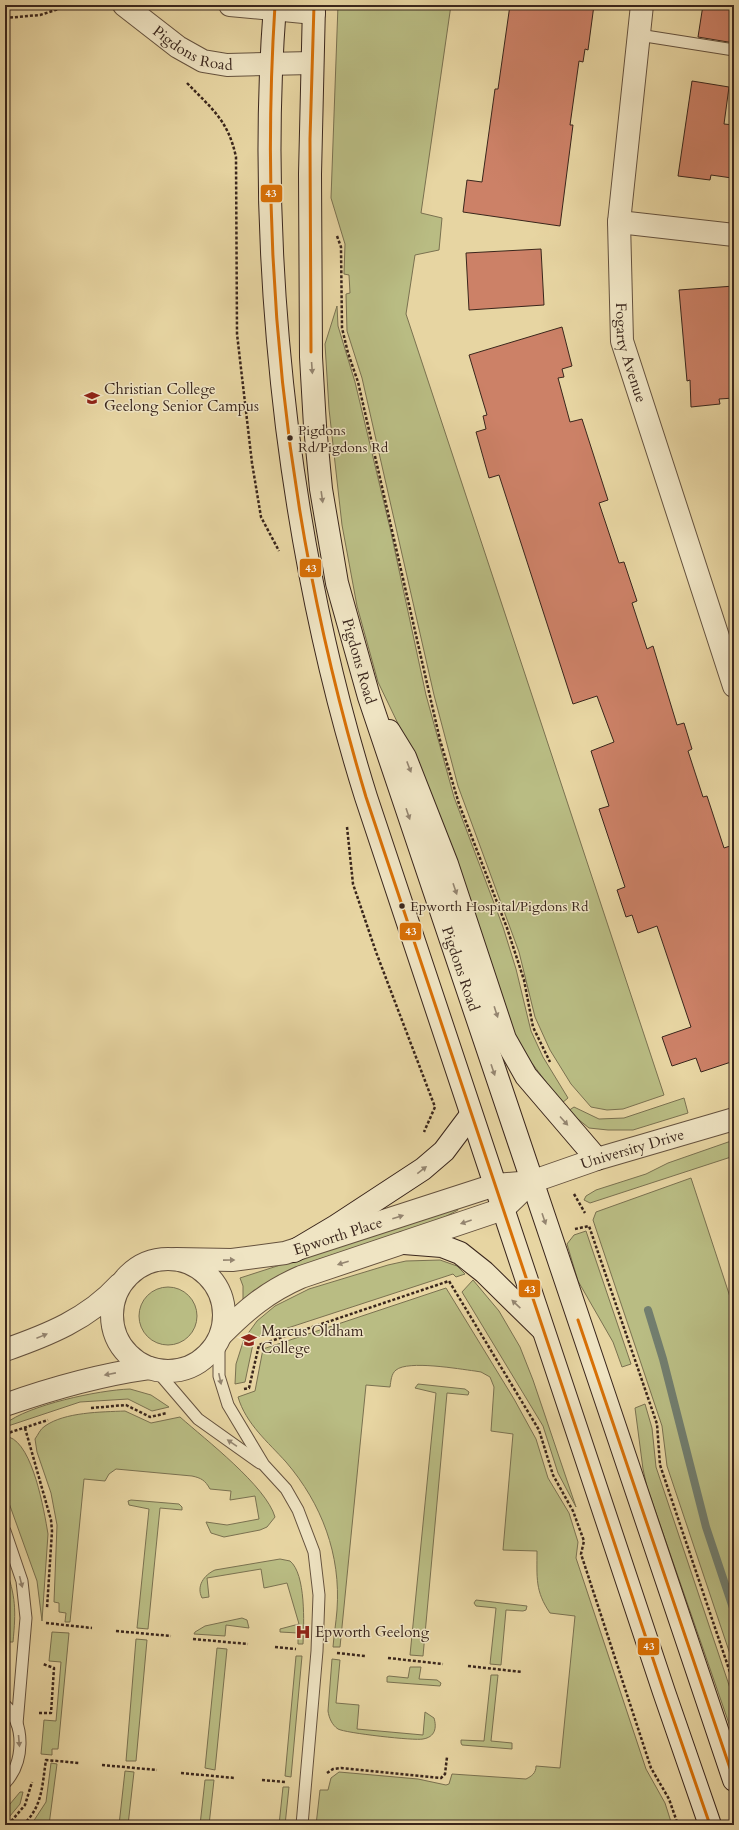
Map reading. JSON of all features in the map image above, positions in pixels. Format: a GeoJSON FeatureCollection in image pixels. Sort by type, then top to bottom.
{"type":"FeatureCollection","features":[{"type":"Feature","properties":{"kind":"street","name":"Pigdons Road"},"geometry":{"type":"LineString","coordinates":[[124,5],[178,47],[203,61],[227,65],[312,63]]}},
{"type":"Feature","properties":{"kind":"street","name":"Pigdons Road"},"geometry":{"type":"LineString","coordinates":[[230,5],[314,9],[310,139],[311,357],[322,497],[337,583],[369,697],[531,1182],[734,1780]]}},
{"type":"Feature","properties":{"kind":"street","name":"Fogarty Avenue"},"geometry":{"type":"LineString","coordinates":[[642,5],[619,222],[622,341],[734,686]]}},
{"type":"Feature","properties":{"kind":"street","name":"Pigdons Road"},"geometry":{"type":"LineString","coordinates":[[275,7],[272,63],[269,203],[278,344],[294,482],[303,542],[323,642],[350,745],[495,1185],[664,1692],[710,1825]]}},
{"type":"Feature","properties":{"kind":"street"},"geometry":{"type":"LineString","coordinates":[[619,222],[734,235]]}},
{"type":"Feature","properties":{"kind":"street"},"geometry":{"type":"LineString","coordinates":[[369,697],[406,757],[447,864],[505,1039],[526,1076],[597,1159]]}},
{"type":"Feature","properties":{"kind":"street"},"geometry":{"type":"LineString","coordinates":[[294,1251],[336,1226],[416,1174],[444,1151],[472,1115]]}},
{"type":"Feature","properties":{"kind":"street","name":"University Drive"},"geometry":{"type":"LineString","coordinates":[[495,1185],[531,1182],[597,1159],[734,1119]]}},
{"type":"Feature","properties":{"kind":"street","name":"University Drive"},"geometry":{"type":"LineString","coordinates":[[504,1209],[531,1182]]}},
{"type":"Feature","properties":{"kind":"street","name":"Epworth Place"},"geometry":{"type":"LineString","coordinates":[[176,1259],[240,1260],[269,1257],[294,1251],[495,1185]]}},
{"type":"Feature","properties":{"kind":"street","name":"Epworth Place"},"geometry":{"type":"LineString","coordinates":[[220,1337],[249,1307],[286,1284],[301,1277],[504,1209]]}},
{"type":"Feature","properties":{"kind":"street"},"geometry":{"type":"LineString","coordinates":[[404,1243],[442,1246],[460,1253],[484,1272],[544,1331]]}},
{"type":"Feature","properties":{"kind":"street"},"geometry":{"type":"LineString","coordinates":[[5,1350],[55,1331],[82,1317],[102,1302],[123,1282],[129,1274],[146,1263],[166,1258],[176,1259],[201,1269],[219,1290],[225,1312],[220,1337],[208,1355],[193,1366],[174,1371],[152,1369],[119,1372],[77,1382],[5,1405]]}},
{"type":"Feature","properties":{"kind":"street"},"geometry":{"type":"LineString","coordinates":[[123,1282],[114,1300],[112,1321],[114,1331],[118,1341],[127,1354],[140,1364],[152,1369]]}},
{"type":"Feature","properties":{"kind":"lane"},"geometry":{"type":"LineString","coordinates":[[639,35],[734,50]]}},
{"type":"Feature","properties":{"kind":"lane"},"geometry":{"type":"LineString","coordinates":[[220,1337],[218,1371],[224,1394],[232,1414],[264,1465],[286,1489],[298,1510],[314,1552],[318,1595],[317,1651],[302,1825]]}},
{"type":"Feature","properties":{"kind":"lane"},"geometry":{"type":"LineString","coordinates":[[152,1369],[198,1419],[264,1465]]}},
{"type":"Feature","properties":{"kind":"lane"},"geometry":{"type":"LineString","coordinates":[[5,1531],[22,1581],[26,1618],[17,1724],[21,1742],[18,1761],[10,1778],[5,1783]]}},
{"type":"Feature","properties":{"kind":"lane"},"geometry":{"type":"LineString","coordinates":[[5,1706],[17,1724]]}},
{"type":"Feature","properties":{"kind":"path"},"geometry":{"type":"LineString","coordinates":[[5,18],[40,15],[71,5]]}},
{"type":"Feature","properties":{"kind":"path"},"geometry":{"type":"LineString","coordinates":[[336,232],[341,247],[342,328],[348,353],[358,382],[440,740],[459,804],[524,980],[533,1027],[552,1067]]}},
{"type":"Feature","properties":{"kind":"path"},"geometry":{"type":"LineString","coordinates":[[589,1226],[656,1424],[660,1465],[734,1684]]}},
{"type":"Feature","properties":{"kind":"path"},"geometry":{"type":"LineString","coordinates":[[238,1390],[250,1388],[259,1345],[449,1281],[539,1430],[553,1475],[573,1511],[584,1541],[581,1554],[649,1760],[669,1799],[678,1825]]}},
{"type":"Feature","properties":{"kind":"path"},"geometry":{"type":"LineString","coordinates":[[90,1408],[126,1405],[150,1417],[173,1412]]}},
{"type":"Feature","properties":{"kind":"path"},"geometry":{"type":"LineString","coordinates":[[5,1434],[50,1419]]}},
{"type":"Feature","properties":{"kind":"path"},"geometry":{"type":"LineString","coordinates":[[46,1623],[92,1628]]}},
{"type":"Feature","properties":{"kind":"path"},"geometry":{"type":"LineString","coordinates":[[116,1631],[171,1636]]}},
{"type":"Feature","properties":{"kind":"path"},"geometry":{"type":"LineString","coordinates":[[194,1639],[248,1644]]}},
{"type":"Feature","properties":{"kind":"path"},"geometry":{"type":"LineString","coordinates":[[275,1647],[303,1649]]}},
{"type":"Feature","properties":{"kind":"path"},"geometry":{"type":"LineString","coordinates":[[333,1653],[365,1656]]}},
{"type":"Feature","properties":{"kind":"path"},"geometry":{"type":"LineString","coordinates":[[388,1658],[443,1664]]}},
{"type":"Feature","properties":{"kind":"path"},"geometry":{"type":"LineString","coordinates":[[468,1666],[522,1672]]}},
{"type":"Feature","properties":{"kind":"path"},"geometry":{"type":"LineString","coordinates":[[323,1779],[332,1769],[341,1768],[441,1778],[445,1774],[447,1757]]}},
{"type":"Feature","properties":{"kind":"path"},"geometry":{"type":"LineString","coordinates":[[24,1825],[34,1815],[41,1796],[46,1760],[79,1763]]}},
{"type":"Feature","properties":{"kind":"path"},"geometry":{"type":"LineString","coordinates":[[102,1765],[157,1770]]}},
{"type":"Feature","properties":{"kind":"path"},"geometry":{"type":"LineString","coordinates":[[181,1773],[235,1778]]}},
{"type":"Feature","properties":{"kind":"path"},"geometry":{"type":"LineString","coordinates":[[262,1780],[290,1782]]}},
{"type":"Feature","properties":{"kind":"green space"},"geometry":{"type":"Polygon","coordinates":[[[338,5],[451,5],[421,213],[442,218],[439,250],[415,255],[406,314],[664,1095],[623,1109],[607,1110],[591,1107],[571,1084],[550,1050],[535,1017],[519,952],[458,786],[434,695],[362,378],[347,331],[346,294],[350,293],[349,275],[344,274],[345,244],[331,198],[338,5]]]}},
{"type":"Feature","properties":{"kind":"green space"},"geometry":{"type":"Polygon","coordinates":[[[337,306],[338,326],[355,382],[390,528],[426,695],[454,797],[503,927],[516,969],[531,1031],[543,1057],[568,1098],[562,1103],[522,1050],[505,1017],[402,732],[378,682],[357,606],[342,525],[329,409],[325,344],[337,306]]]}},
{"type":"Feature","properties":{"kind":"green space"},"geometry":{"type":"Polygon","coordinates":[[[684,1098],[688,1113],[633,1130],[589,1128],[568,1111],[574,1107],[599,1119],[624,1118],[684,1098]]]}},
{"type":"Feature","properties":{"kind":"green space"},"geometry":{"type":"Polygon","coordinates":[[[734,1140],[734,1156],[590,1203],[584,1200],[586,1196],[596,1190],[646,1174],[668,1163],[734,1140]]]}},
{"type":"Feature","properties":{"kind":"green space"},"geometry":{"type":"Polygon","coordinates":[[[691,1178],[734,1309],[734,1666],[667,1466],[662,1426],[593,1220],[596,1212],[691,1178]]]}},
{"type":"Feature","properties":{"kind":"green space"},"geometry":{"type":"Polygon","coordinates":[[[457,1208],[458,1210],[441,1219],[243,1301],[243,1286],[240,1278],[457,1208]]]}},
{"type":"Feature","properties":{"kind":"green space"},"geometry":{"type":"Polygon","coordinates":[[[586,1231],[631,1364],[622,1367],[613,1342],[578,1281],[567,1244],[574,1235],[586,1231]]]}},
{"type":"Feature","properties":{"kind":"green space"},"geometry":{"type":"Polygon","coordinates":[[[440,1260],[457,1266],[465,1274],[456,1277],[453,1274],[254,1339],[245,1382],[235,1384],[236,1364],[244,1339],[257,1321],[275,1306],[309,1289],[388,1265],[406,1261],[440,1260]]]}},
{"type":"Feature","properties":{"kind":"green space"},"geometry":{"type":"Polygon","coordinates":[[[473,1280],[499,1311],[520,1347],[533,1380],[576,1507],[558,1473],[543,1426],[462,1292],[473,1280]]]}},
{"type":"Feature","properties":{"kind":"green space"},"geometry":{"type":"Polygon","coordinates":[[[168,1287],[184,1292],[192,1300],[197,1316],[192,1332],[184,1340],[168,1345],[152,1340],[144,1332],[139,1316],[144,1300],[152,1292],[168,1287]]]}},
{"type":"Feature","properties":{"kind":"green space"},"geometry":{"type":"Polygon","coordinates":[[[446,1288],[514,1399],[536,1439],[548,1478],[569,1513],[578,1542],[576,1558],[646,1769],[665,1803],[672,1825],[316,1825],[320,1790],[328,1790],[331,1778],[339,1772],[418,1779],[446,1785],[449,1784],[452,1774],[526,1779],[533,1774],[536,1766],[560,1768],[575,1616],[550,1613],[545,1605],[539,1591],[537,1551],[503,1550],[513,1434],[491,1431],[494,1387],[490,1377],[481,1372],[422,1365],[402,1367],[396,1370],[393,1374],[390,1387],[366,1385],[340,1647],[333,1647],[337,1610],[336,1570],[332,1550],[319,1513],[299,1478],[246,1416],[238,1397],[255,1391],[263,1349],[446,1288]]]}},
{"type":"Feature","properties":{"kind":"green space"},"geometry":{"type":"Polygon","coordinates":[[[418,1384],[465,1389],[469,1392],[468,1395],[447,1393],[423,1656],[410,1655],[436,1393],[415,1388],[418,1384]]]}},
{"type":"Feature","properties":{"kind":"green space"},"geometry":{"type":"Polygon","coordinates":[[[130,1389],[151,1395],[169,1407],[152,1411],[128,1399],[80,1402],[5,1427],[5,1424],[16,1417],[46,1405],[101,1392],[130,1389]]]}},
{"type":"Feature","properties":{"kind":"green space"},"geometry":{"type":"Polygon","coordinates":[[[645,1404],[652,1428],[656,1467],[734,1700],[734,1738],[647,1487],[643,1469],[635,1408],[645,1404]]]}},
{"type":"Feature","properties":{"kind":"green space"},"geometry":{"type":"Polygon","coordinates":[[[125,1411],[151,1423],[180,1417],[248,1478],[269,1505],[275,1517],[267,1527],[260,1530],[224,1537],[211,1533],[206,1522],[227,1525],[259,1519],[255,1496],[230,1500],[231,1491],[210,1489],[202,1480],[192,1476],[116,1469],[109,1474],[105,1481],[84,1479],[70,1622],[65,1622],[66,1613],[59,1612],[59,1603],[54,1602],[57,1525],[51,1493],[37,1452],[35,1439],[43,1427],[53,1421],[73,1415],[125,1411]]]}},
{"type":"Feature","properties":{"kind":"green space"},"geometry":{"type":"Polygon","coordinates":[[[9,1437],[17,1442],[25,1452],[31,1465],[40,1495],[48,1534],[42,1621],[37,1581],[5,1492],[5,1439],[9,1437]]]}},
{"type":"Feature","properties":{"kind":"green space"},"geometry":{"type":"Polygon","coordinates":[[[128,1501],[179,1504],[182,1507],[182,1510],[160,1508],[148,1629],[137,1628],[149,1509],[129,1505],[128,1501]]]}},
{"type":"Feature","properties":{"kind":"green space"},"geometry":{"type":"Polygon","coordinates":[[[280,1559],[290,1561],[295,1567],[299,1577],[303,1600],[303,1644],[298,1644],[298,1633],[280,1632],[280,1629],[299,1624],[287,1583],[264,1588],[261,1569],[207,1578],[209,1597],[202,1598],[200,1594],[202,1581],[207,1575],[215,1570],[280,1559]]]}},
{"type":"Feature","properties":{"kind":"green space"},"geometry":{"type":"Polygon","coordinates":[[[5,1566],[11,1586],[14,1604],[15,1621],[13,1642],[5,1642],[5,1566]]]}},
{"type":"Feature","properties":{"kind":"green space"},"geometry":{"type":"Polygon","coordinates":[[[476,1600],[527,1606],[526,1610],[523,1611],[506,1610],[501,1665],[490,1664],[496,1608],[476,1606],[474,1603],[476,1600]]]}},
{"type":"Feature","properties":{"kind":"green space"},"geometry":{"type":"Polygon","coordinates":[[[242,1618],[247,1620],[249,1628],[226,1625],[225,1636],[194,1634],[205,1626],[242,1618]]]}},
{"type":"Feature","properties":{"kind":"green space"},"geometry":{"type":"Polygon","coordinates":[[[52,1632],[69,1633],[58,1749],[52,1749],[52,1755],[41,1754],[44,1720],[56,1721],[61,1662],[49,1661],[52,1632]]]}},
{"type":"Feature","properties":{"kind":"green space"},"geometry":{"type":"Polygon","coordinates":[[[136,1639],[147,1640],[136,1761],[126,1761],[136,1639]]]}},
{"type":"Feature","properties":{"kind":"green space"},"geometry":{"type":"Polygon","coordinates":[[[217,1648],[227,1649],[215,1770],[205,1768],[217,1648]]]}},
{"type":"Feature","properties":{"kind":"green space"},"geometry":{"type":"Polygon","coordinates":[[[296,1656],[302,1656],[291,1777],[285,1776],[296,1656]]]}},
{"type":"Feature","properties":{"kind":"green space"},"geometry":{"type":"Polygon","coordinates":[[[332,1659],[340,1660],[336,1703],[359,1705],[357,1729],[423,1735],[425,1712],[434,1718],[435,1729],[433,1734],[423,1739],[407,1739],[343,1731],[338,1729],[331,1721],[328,1711],[332,1659]]]}},
{"type":"Feature","properties":{"kind":"green space"},"geometry":{"type":"Polygon","coordinates":[[[410,1667],[421,1667],[419,1679],[437,1680],[441,1683],[440,1686],[387,1682],[387,1677],[389,1676],[408,1678],[410,1667]]]}},
{"type":"Feature","properties":{"kind":"green space"},"geometry":{"type":"Polygon","coordinates":[[[491,1675],[498,1675],[491,1741],[512,1743],[512,1749],[462,1745],[461,1743],[461,1740],[484,1741],[491,1675]]]}},
{"type":"Feature","properties":{"kind":"green space"},"geometry":{"type":"Polygon","coordinates":[[[51,1763],[57,1764],[49,1825],[31,1825],[46,1802],[51,1763]]]}},
{"type":"Feature","properties":{"kind":"green space"},"geometry":{"type":"Polygon","coordinates":[[[125,1771],[134,1772],[128,1825],[119,1825],[125,1771]]]}},
{"type":"Feature","properties":{"kind":"green space"},"geometry":{"type":"Polygon","coordinates":[[[205,1780],[214,1780],[209,1825],[200,1825],[205,1780]]]}},
{"type":"Feature","properties":{"kind":"green space"},"geometry":{"type":"Polygon","coordinates":[[[283,1787],[289,1787],[285,1825],[279,1825],[283,1787]]]}},
{"type":"Feature","properties":{"kind":"green space"},"geometry":{"type":"Polygon","coordinates":[[[20,1792],[23,1792],[20,1804],[5,1822],[5,1810],[20,1792]]]}},
{"type":"Feature","properties":{"kind":"building"},"geometry":{"type":"Polygon","coordinates":[[[510,5],[594,5],[588,50],[585,49],[583,62],[579,61],[570,125],[573,125],[560,226],[463,212],[467,180],[482,182],[495,89],[498,89],[510,5]]]}},
{"type":"Feature","properties":{"kind":"building"},"geometry":{"type":"Polygon","coordinates":[[[703,5],[734,5],[734,43],[698,37],[703,5]]]}},
{"type":"Feature","properties":{"kind":"building"},"geometry":{"type":"Polygon","coordinates":[[[692,81],[729,87],[724,124],[734,125],[732,178],[711,175],[710,180],[678,176],[692,81]]]}},
{"type":"Feature","properties":{"kind":"building"},"geometry":{"type":"Polygon","coordinates":[[[541,249],[544,305],[469,310],[466,253],[541,249]]]}},
{"type":"Feature","properties":{"kind":"building"},"geometry":{"type":"Polygon","coordinates":[[[734,286],[734,398],[719,399],[720,404],[691,407],[690,380],[687,381],[679,290],[734,286]]]}},
{"type":"Feature","properties":{"kind":"building"},"geometry":{"type":"Polygon","coordinates":[[[562,327],[572,366],[562,369],[564,377],[558,378],[570,422],[582,419],[608,500],[599,503],[619,563],[624,562],[637,601],[632,603],[647,649],[653,646],[677,725],[684,723],[692,749],[688,751],[703,797],[707,796],[724,848],[730,846],[734,858],[734,1061],[701,1072],[696,1058],[672,1066],[662,1037],[691,1027],[657,926],[638,933],[632,915],[626,917],[617,890],[625,887],[599,809],[609,806],[591,751],[614,742],[597,696],[573,704],[499,475],[489,478],[476,432],[486,429],[483,416],[487,415],[469,355],[562,327]]]}},
{"type":"Feature","properties":{"kind":"waterway"},"geometry":{"type":"LineString","coordinates":[[648,1310],[663,1359],[706,1527],[734,1611]]}},
{"type":"Feature","properties":{"kind":"transit line","name":"43"},"geometry":{"type":"LineString","coordinates":[[275,5],[271,105],[271,206],[276,306],[285,405],[299,504],[317,603],[339,700],[366,797],[664,1692],[710,1825]]}},
{"type":"Feature","properties":{"kind":"transit line","name":"43"},"geometry":{"type":"LineString","coordinates":[[311,352],[310,139],[314,5]]}},
{"type":"Feature","properties":{"kind":"transit line","name":"43"},"geometry":{"type":"LineString","coordinates":[[578,1320],[734,1780]]}},
{"type":"Feature","properties":{"kind":"place","name":"Christian College Geelong Senior Campus"},"geometry":{"type":"Point","coordinates":[92,398]}},
{"type":"Feature","properties":{"kind":"place","name":"Pigdons Rd/Pigdons Rd"},"geometry":{"type":"Point","coordinates":[290,438]}},
{"type":"Feature","properties":{"kind":"place","name":"Epworth Hospital/Pigdons Rd"},"geometry":{"type":"Point","coordinates":[402,906]}},
{"type":"Feature","properties":{"kind":"place","name":"Marcus Oldham College"},"geometry":{"type":"Point","coordinates":[249,1340]}},
{"type":"Feature","properties":{"kind":"place","name":"Epworth Geelong"},"geometry":{"type":"Point","coordinates":[303,1632]}}]}
